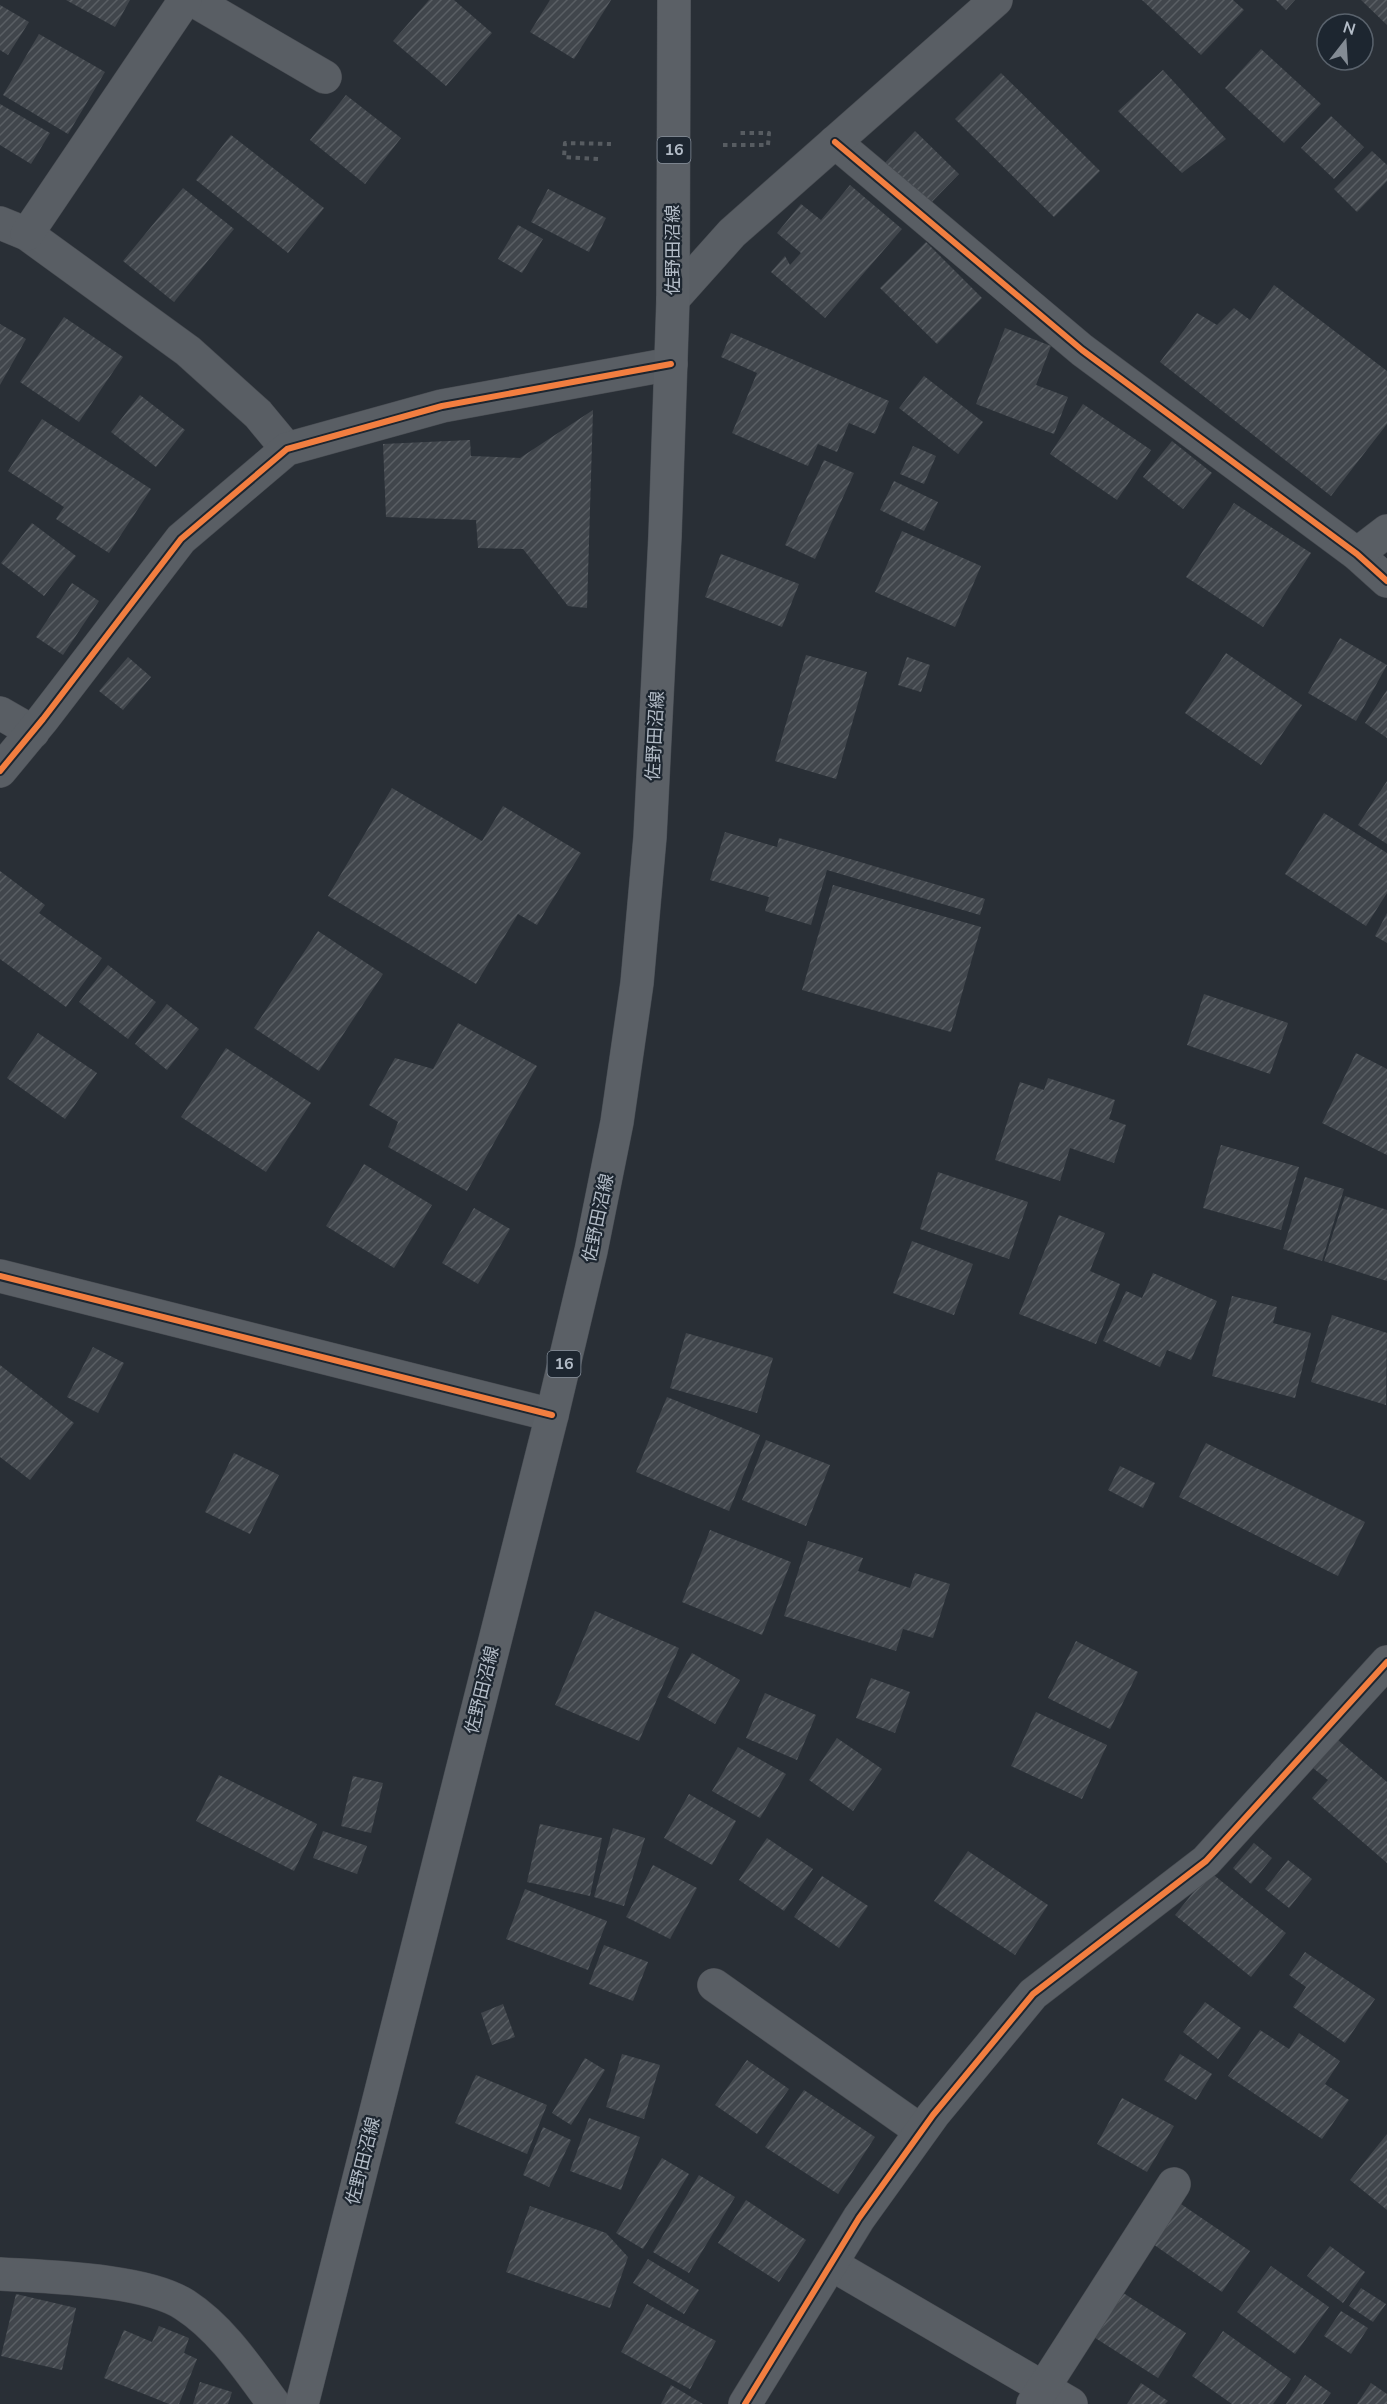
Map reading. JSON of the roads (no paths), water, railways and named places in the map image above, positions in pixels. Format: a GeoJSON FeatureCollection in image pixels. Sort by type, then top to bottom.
{"type":"FeatureCollection","features":[{"type":"Feature","properties":{"kind":"main road","name":"佐野田沼線"},"geometry":{"type":"LineString","coordinates":[[302,2404],[552,1416],[591,1251],[615,1134],[637,983],[655,748],[673,299],[674,0]]}},
{"type":"Feature","properties":{"kind":"street"},"geometry":{"type":"LineString","coordinates":[[185,0],[13,229],[188,351],[258,414],[287,449]]}},
{"type":"Feature","properties":{"kind":"street"},"geometry":{"type":"LineString","coordinates":[[193,0],[325,77]]}},
{"type":"Feature","properties":{"kind":"street"},"geometry":{"type":"LineString","coordinates":[[673,299],[732,233],[996,0]]}},
{"type":"Feature","properties":{"kind":"street"},"geometry":{"type":"LineString","coordinates":[[835,142],[1082,350],[1357,554],[1387,581]]}},
{"type":"Feature","properties":{"kind":"street"},"geometry":{"type":"LineString","coordinates":[[0,771],[33,732],[181,538],[287,449],[442,406],[671,364]]}},
{"type":"Feature","properties":{"kind":"street"},"geometry":{"type":"LineString","coordinates":[[1357,554],[1387,531]]}},
{"type":"Feature","properties":{"kind":"street"},"geometry":{"type":"LineString","coordinates":[[0,713],[33,732]]}},
{"type":"Feature","properties":{"kind":"street"},"geometry":{"type":"LineString","coordinates":[[0,1276],[552,1416]]}},
{"type":"Feature","properties":{"kind":"street"},"geometry":{"type":"LineString","coordinates":[[745,2404],[859,2218],[921,2131],[1033,1994],[1206,1861],[1372,1697],[1387,1662]]}},
{"type":"Feature","properties":{"kind":"street"},"geometry":{"type":"LineString","coordinates":[[714,1985],[921,2131]]}},
{"type":"Feature","properties":{"kind":"street"},"geometry":{"type":"LineString","coordinates":[[1038,2395],[1173,2184]]}},
{"type":"Feature","properties":{"kind":"street"},"geometry":{"type":"LineString","coordinates":[[831,2264],[1038,2395],[1071,2404]]}},
{"type":"Feature","properties":{"kind":"street"},"geometry":{"type":"LineString","coordinates":[[0,2274],[75,2279],[151,2290],[184,2304],[231,2346],[274,2404]]}}]}
